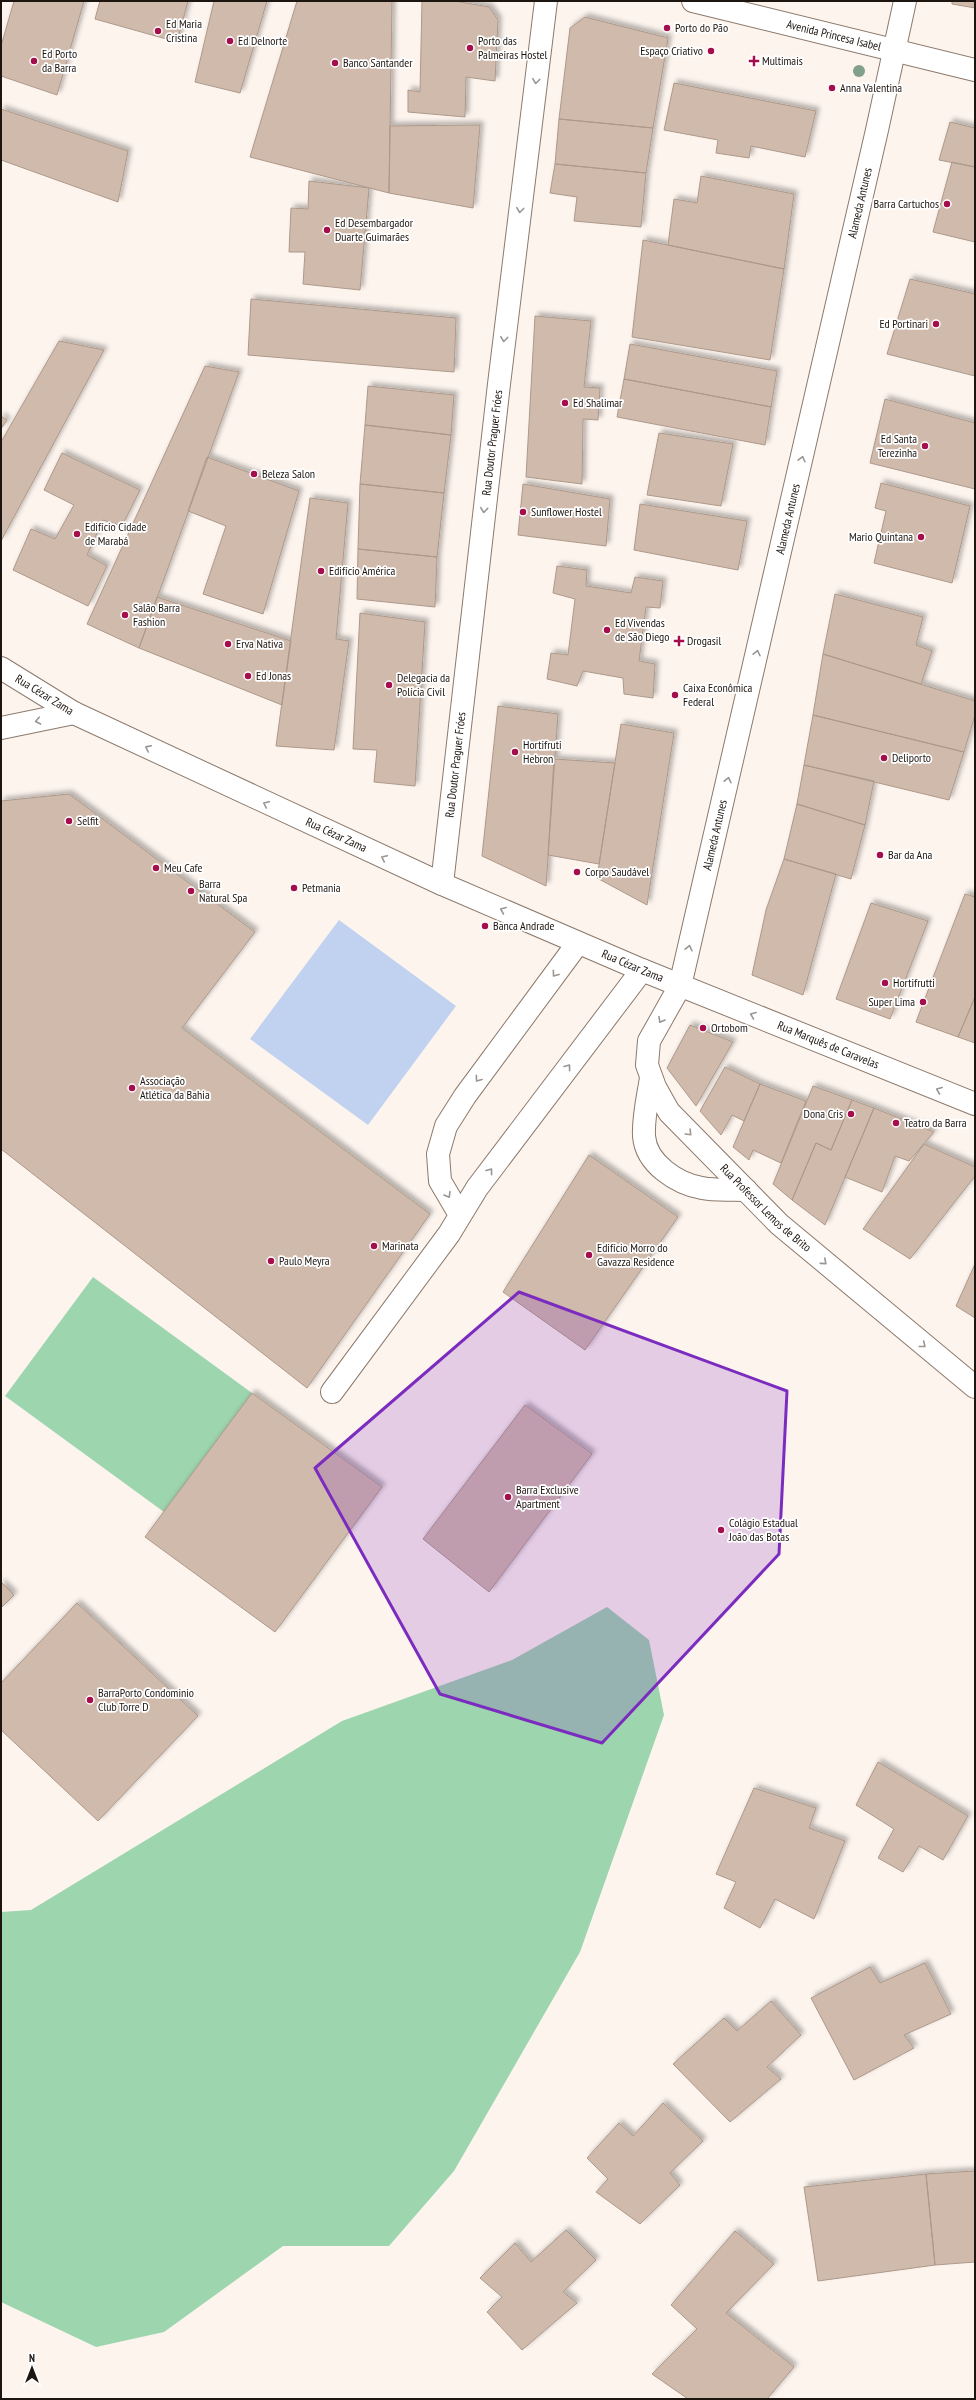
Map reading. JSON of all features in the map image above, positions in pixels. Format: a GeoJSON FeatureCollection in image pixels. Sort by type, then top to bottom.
{"type":"FeatureCollection","features":[{"type":"Feature","properties":{"kind":"street","name":"Rua Doutor Praguer Fróes"},"geometry":{"type":"LineString","coordinates":[[442,884],[500,377],[546,1]]}},
{"type":"Feature","properties":{"kind":"street","name":"Avenida Princesa Isabel"},"geometry":{"type":"LineString","coordinates":[[693,1],[894,52],[975,70]]}},
{"type":"Feature","properties":{"kind":"street","name":"Alameda Antunes"},"geometry":{"type":"LineString","coordinates":[[680,986],[905,1]]}},
{"type":"Feature","properties":{"kind":"street","name":"Rua Cézar Zama"},"geometry":{"type":"LineString","coordinates":[[1,668],[74,713],[442,884],[680,986]]}},
{"type":"Feature","properties":{"kind":"street"},"geometry":{"type":"LineString","coordinates":[[1,728],[74,713]]}},
{"type":"Feature","properties":{"kind":"street"},"geometry":{"type":"LineString","coordinates":[[460,1215],[440,1181],[438,1154],[446,1126],[465,1096],[578,943]]}},
{"type":"Feature","properties":{"kind":"street"},"geometry":{"type":"LineString","coordinates":[[332,1392],[449,1234],[482,1182],[642,970]]}},
{"type":"Feature","properties":{"kind":"street","name":"Rua Professor Lemos de Brito"},"geometry":{"type":"LineString","coordinates":[[680,986],[649,1041],[647,1065],[651,1078],[669,1112],[779,1224],[975,1387]]}},
{"type":"Feature","properties":{"kind":"street","name":"Rua Marquês de Caravelas"},"geometry":{"type":"LineString","coordinates":[[680,986],[975,1104]]}},
{"type":"Feature","properties":{"kind":"street"},"geometry":{"type":"LineString","coordinates":[[651,1078],[644,1137],[650,1155],[663,1169],[690,1185],[704,1188],[746,1190]]}},
{"type":"Feature","properties":{"kind":"highlighted area"},"geometry":{"type":"Polygon","coordinates":[[[519,1292],[787,1391],[779,1554],[602,1743],[440,1694],[315,1468],[519,1292]]]}},
{"type":"Feature","properties":{"kind":"green space"},"geometry":{"type":"Polygon","coordinates":[[[93,1277],[252,1393],[164,1512],[5,1396],[93,1277]]]}},
{"type":"Feature","properties":{"kind":"green space"},"geometry":{"type":"Polygon","coordinates":[[[607,1607],[649,1640],[664,1715],[580,1952],[454,2171],[389,2246],[283,2246],[164,2332],[96,2347],[1,2302],[1,1912],[31,1910],[342,1721],[512,1660],[607,1607]]]}},
{"type":"Feature","properties":{"kind":"water"},"geometry":{"type":"Polygon","coordinates":[[[339,920],[456,1006],[368,1125],[250,1039],[339,920]]]}},
{"type":"Feature","properties":{"kind":"building","name":"Ed Porto da Barra"},"geometry":{"type":"Polygon","coordinates":[[[14,1],[84,1],[57,95],[1,76],[1,46],[14,1]]]}},
{"type":"Feature","properties":{"kind":"building","name":"Ed Maria Cristina"},"geometry":{"type":"Polygon","coordinates":[[[100,1],[188,1],[177,42],[95,19],[100,1]]]}},
{"type":"Feature","properties":{"kind":"building","name":"Ed Delnorte"},"geometry":{"type":"Polygon","coordinates":[[[214,1],[267,1],[240,93],[195,82],[214,1]]]}},
{"type":"Feature","properties":{"kind":"building","name":"Banco Santander"},"geometry":{"type":"Polygon","coordinates":[[[297,1],[392,1],[389,193],[250,157],[297,1]]]}},
{"type":"Feature","properties":{"kind":"building"},"geometry":{"type":"Polygon","coordinates":[[[422,1],[455,1],[489,7],[498,20],[495,81],[466,77],[465,117],[408,112],[408,90],[420,92],[422,1]]]}},
{"type":"Feature","properties":{"kind":"building"},"geometry":{"type":"Polygon","coordinates":[[[952,1],[975,1],[975,8],[952,4],[952,1]]]}},
{"type":"Feature","properties":{"kind":"building"},"geometry":{"type":"Polygon","coordinates":[[[585,17],[668,38],[653,128],[559,119],[570,28],[585,17]]]}},
{"type":"Feature","properties":{"kind":"building"},"geometry":{"type":"Polygon","coordinates":[[[674,83],[816,111],[805,157],[751,146],[749,158],[716,153],[718,140],[664,130],[674,83]]]}},
{"type":"Feature","properties":{"kind":"building"},"geometry":{"type":"Polygon","coordinates":[[[1,109],[128,151],[118,202],[1,160],[1,109]]]}},
{"type":"Feature","properties":{"kind":"building"},"geometry":{"type":"Polygon","coordinates":[[[559,119],[653,128],[646,173],[555,164],[559,119]]]}},
{"type":"Feature","properties":{"kind":"building"},"geometry":{"type":"Polygon","coordinates":[[[950,122],[975,128],[975,167],[939,160],[950,122]]]}},
{"type":"Feature","properties":{"kind":"building"},"geometry":{"type":"Polygon","coordinates":[[[480,125],[473,208],[389,193],[390,126],[480,125]]]}},
{"type":"Feature","properties":{"kind":"building"},"geometry":{"type":"Polygon","coordinates":[[[952,162],[975,167],[975,242],[933,232],[952,162]]]}},
{"type":"Feature","properties":{"kind":"building"},"geometry":{"type":"Polygon","coordinates":[[[555,164],[646,173],[641,227],[574,221],[577,197],[550,193],[555,164]]]}},
{"type":"Feature","properties":{"kind":"building"},"geometry":{"type":"Polygon","coordinates":[[[701,176],[794,194],[784,269],[668,245],[674,199],[697,203],[701,176]]]}},
{"type":"Feature","properties":{"kind":"building","name":"Ed Desembargador Duarte Guimarães"},"geometry":{"type":"Polygon","coordinates":[[[309,181],[369,188],[360,290],[303,284],[305,252],[289,252],[291,208],[308,209],[309,181]]]}},
{"type":"Feature","properties":{"kind":"building"},"geometry":{"type":"Polygon","coordinates":[[[643,240],[784,269],[770,360],[632,337],[643,240]]]}},
{"type":"Feature","properties":{"kind":"building","name":"Ed Portinari"},"geometry":{"type":"Polygon","coordinates":[[[910,279],[975,294],[975,376],[887,354],[910,279]]]}},
{"type":"Feature","properties":{"kind":"building"},"geometry":{"type":"Polygon","coordinates":[[[251,299],[456,318],[454,372],[248,355],[251,299]]]}},
{"type":"Feature","properties":{"kind":"building","name":"Ed Shalimar"},"geometry":{"type":"Polygon","coordinates":[[[535,316],[591,321],[584,387],[600,388],[598,420],[583,419],[582,484],[526,477],[535,316]]]}},
{"type":"Feature","properties":{"kind":"building"},"geometry":{"type":"Polygon","coordinates":[[[59,341],[104,350],[1,541],[1,442],[59,341]]]}},
{"type":"Feature","properties":{"kind":"building"},"geometry":{"type":"Polygon","coordinates":[[[630,344],[777,371],[771,407],[624,379],[630,344]]]}},
{"type":"Feature","properties":{"kind":"building"},"geometry":{"type":"Polygon","coordinates":[[[205,366],[239,372],[139,648],[87,624],[205,366]]]}},
{"type":"Feature","properties":{"kind":"building"},"geometry":{"type":"Polygon","coordinates":[[[624,379],[771,407],[765,445],[617,417],[624,379]]]}},
{"type":"Feature","properties":{"kind":"building"},"geometry":{"type":"Polygon","coordinates":[[[368,386],[454,395],[451,435],[365,425],[368,386]]]}},
{"type":"Feature","properties":{"kind":"building","name":"Ed Santa Terezinha"},"geometry":{"type":"Polygon","coordinates":[[[885,399],[975,423],[975,489],[870,463],[885,399]]]}},
{"type":"Feature","properties":{"kind":"building"},"geometry":{"type":"Polygon","coordinates":[[[1,416],[7,420],[1,429],[1,416]]]}},
{"type":"Feature","properties":{"kind":"building"},"geometry":{"type":"Polygon","coordinates":[[[365,425],[451,435],[444,493],[360,484],[365,425]]]}},
{"type":"Feature","properties":{"kind":"building"},"geometry":{"type":"Polygon","coordinates":[[[659,433],[733,444],[721,506],[647,495],[659,433]]]}},
{"type":"Feature","properties":{"kind":"building","name":"Edifício Cidade de Marabá"},"geometry":{"type":"Polygon","coordinates":[[[62,453],[140,490],[122,526],[103,520],[87,555],[107,566],[88,606],[13,570],[31,529],[55,539],[74,505],[44,490],[62,453]]]}},
{"type":"Feature","properties":{"kind":"building"},"geometry":{"type":"Polygon","coordinates":[[[207,457],[299,491],[263,614],[203,594],[226,526],[188,511],[207,457]]]}},
{"type":"Feature","properties":{"kind":"building","name":"Mario Quintana"},"geometry":{"type":"Polygon","coordinates":[[[881,483],[970,506],[952,583],[874,563],[886,511],[875,508],[881,483]]]}},
{"type":"Feature","properties":{"kind":"building"},"geometry":{"type":"Polygon","coordinates":[[[360,484],[444,493],[437,557],[358,549],[360,484]]]}},
{"type":"Feature","properties":{"kind":"building"},"geometry":{"type":"Polygon","coordinates":[[[523,484],[610,499],[606,546],[518,535],[523,484]]]}},
{"type":"Feature","properties":{"kind":"building","name":"Edifício América"},"geometry":{"type":"Polygon","coordinates":[[[310,498],[348,503],[336,639],[349,641],[334,750],[276,746],[310,498]]]}},
{"type":"Feature","properties":{"kind":"building"},"geometry":{"type":"Polygon","coordinates":[[[640,504],[747,521],[738,570],[634,550],[640,504]]]}},
{"type":"Feature","properties":{"kind":"building"},"geometry":{"type":"Polygon","coordinates":[[[358,549],[437,557],[435,607],[357,599],[358,549]]]}},
{"type":"Feature","properties":{"kind":"building","name":"Ed Vivendas de São Diego"},"geometry":{"type":"Polygon","coordinates":[[[557,566],[587,570],[586,586],[631,593],[635,577],[663,581],[660,608],[646,607],[639,661],[655,664],[653,698],[624,694],[623,678],[583,671],[577,686],[547,679],[551,653],[568,655],[575,599],[553,593],[557,566]]]}},
{"type":"Feature","properties":{"kind":"building"},"geometry":{"type":"Polygon","coordinates":[[[835,594],[923,617],[916,645],[932,651],[921,684],[823,654],[835,594]]]}},
{"type":"Feature","properties":{"kind":"building","name":"Ed Jonas"},"geometry":{"type":"Polygon","coordinates":[[[157,597],[291,641],[282,705],[139,648],[157,597]]]}},
{"type":"Feature","properties":{"kind":"building","name":"Delegacia da Polícia Civil"},"geometry":{"type":"Polygon","coordinates":[[[360,613],[425,622],[415,786],[374,782],[377,750],[353,749],[360,613]]]}},
{"type":"Feature","properties":{"kind":"building"},"geometry":{"type":"Polygon","coordinates":[[[823,654],[975,701],[975,715],[964,752],[813,715],[823,654]]]}},
{"type":"Feature","properties":{"kind":"building"},"geometry":{"type":"Polygon","coordinates":[[[498,706],[558,714],[546,886],[482,856],[498,706]]]}},
{"type":"Feature","properties":{"kind":"building","name":"Deliporto"},"geometry":{"type":"Polygon","coordinates":[[[813,715],[964,752],[949,800],[804,765],[813,715]]]}},
{"type":"Feature","properties":{"kind":"building"},"geometry":{"type":"Polygon","coordinates":[[[621,724],[674,733],[647,905],[597,878],[621,724]]]}},
{"type":"Feature","properties":{"kind":"building"},"geometry":{"type":"Polygon","coordinates":[[[554,759],[615,763],[599,864],[548,855],[554,759]]]}},
{"type":"Feature","properties":{"kind":"building"},"geometry":{"type":"Polygon","coordinates":[[[804,765],[874,781],[865,825],[797,804],[804,765]]]}},
{"type":"Feature","properties":{"kind":"building","name":"Associação Atlética da Bahia"},"geometry":{"type":"Polygon","coordinates":[[[69,794],[255,932],[182,1028],[430,1214],[307,1388],[1,1149],[1,801],[69,794]]]}},
{"type":"Feature","properties":{"kind":"building"},"geometry":{"type":"Polygon","coordinates":[[[797,804],[865,825],[851,879],[784,859],[797,804]]]}},
{"type":"Feature","properties":{"kind":"building"},"geometry":{"type":"Polygon","coordinates":[[[784,859],[836,874],[803,995],[752,975],[766,910],[784,859]]]}},
{"type":"Feature","properties":{"kind":"building"},"geometry":{"type":"Polygon","coordinates":[[[965,894],[975,897],[975,997],[958,1037],[916,1022],[965,894]]]}},
{"type":"Feature","properties":{"kind":"building"},"geometry":{"type":"Polygon","coordinates":[[[871,903],[928,921],[890,1019],[836,999],[871,903]]]}},
{"type":"Feature","properties":{"kind":"building"},"geometry":{"type":"Polygon","coordinates":[[[975,997],[975,1043],[958,1037],[975,997]]]}},
{"type":"Feature","properties":{"kind":"building"},"geometry":{"type":"Polygon","coordinates":[[[690,1025],[733,1042],[696,1106],[667,1068],[690,1025]]]}},
{"type":"Feature","properties":{"kind":"building"},"geometry":{"type":"Polygon","coordinates":[[[725,1067],[760,1084],[744,1121],[732,1115],[721,1135],[700,1111],[725,1067]]]}},
{"type":"Feature","properties":{"kind":"building"},"geometry":{"type":"Polygon","coordinates":[[[760,1084],[806,1101],[781,1163],[753,1150],[749,1160],[733,1147],[760,1084]]]}},
{"type":"Feature","properties":{"kind":"building"},"geometry":{"type":"Polygon","coordinates":[[[813,1086],[852,1100],[831,1150],[816,1143],[792,1200],[773,1184],[813,1086]]]}},
{"type":"Feature","properties":{"kind":"building"},"geometry":{"type":"Polygon","coordinates":[[[852,1100],[874,1108],[825,1225],[792,1200],[816,1143],[831,1150],[852,1100]]]}},
{"type":"Feature","properties":{"kind":"building"},"geometry":{"type":"Polygon","coordinates":[[[874,1108],[934,1132],[909,1161],[895,1156],[882,1192],[845,1177],[874,1108]]]}},
{"type":"Feature","properties":{"kind":"building"},"geometry":{"type":"Polygon","coordinates":[[[924,1144],[975,1167],[975,1176],[910,1259],[863,1229],[924,1144]]]}},
{"type":"Feature","properties":{"kind":"building","name":"Edifício Morro do Gavazza Residence"},"geometry":{"type":"Polygon","coordinates":[[[589,1155],[678,1217],[585,1350],[503,1292],[589,1155]]]}},
{"type":"Feature","properties":{"kind":"building"},"geometry":{"type":"Polygon","coordinates":[[[975,1264],[975,1318],[956,1306],[975,1264]]]}},
{"type":"Feature","properties":{"kind":"building"},"geometry":{"type":"Polygon","coordinates":[[[252,1393],[382,1487],[275,1632],[145,1537],[252,1393]]]}},
{"type":"Feature","properties":{"kind":"building","name":"Barra Exclusive Apartment"},"geometry":{"type":"Polygon","coordinates":[[[525,1405],[592,1454],[489,1592],[423,1539],[525,1405]]]}},
{"type":"Feature","properties":{"kind":"building"},"geometry":{"type":"Polygon","coordinates":[[[1,1582],[14,1595],[1,1608],[1,1582]]]}},
{"type":"Feature","properties":{"kind":"building","name":"BarraPorto Condominio Club Torre D"},"geometry":{"type":"Polygon","coordinates":[[[77,1603],[198,1716],[98,1821],[1,1730],[1,1683],[77,1603]]]}},
{"type":"Feature","properties":{"kind":"building"},"geometry":{"type":"Polygon","coordinates":[[[878,1762],[968,1816],[943,1860],[919,1846],[903,1872],[878,1858],[894,1829],[856,1805],[878,1762]]]}},
{"type":"Feature","properties":{"kind":"building"},"geometry":{"type":"Polygon","coordinates":[[[754,1788],[816,1808],[809,1828],[845,1841],[814,1919],[775,1899],[760,1928],[724,1908],[736,1882],[716,1874],[754,1788]]]}},
{"type":"Feature","properties":{"kind":"building"},"geometry":{"type":"Polygon","coordinates":[[[925,1963],[951,2014],[904,2035],[914,2048],[854,2080],[811,1998],[870,1967],[880,1983],[925,1963]]]}},
{"type":"Feature","properties":{"kind":"building"},"geometry":{"type":"Polygon","coordinates":[[[771,2001],[801,2035],[767,2067],[781,2079],[730,2122],[673,2064],[724,2018],[737,2031],[771,2001]]]}},
{"type":"Feature","properties":{"kind":"building"},"geometry":{"type":"Polygon","coordinates":[[[663,2103],[703,2141],[670,2173],[680,2185],[640,2224],[596,2192],[608,2179],[587,2158],[619,2123],[633,2136],[663,2103]]]}},
{"type":"Feature","properties":{"kind":"building"},"geometry":{"type":"Polygon","coordinates":[[[975,2171],[975,2262],[935,2265],[926,2174],[975,2171]]]}},
{"type":"Feature","properties":{"kind":"building"},"geometry":{"type":"Polygon","coordinates":[[[926,2174],[935,2265],[818,2281],[804,2187],[926,2174]]]}},
{"type":"Feature","properties":{"kind":"building"},"geometry":{"type":"Polygon","coordinates":[[[566,2230],[596,2260],[563,2292],[577,2303],[522,2350],[487,2312],[502,2297],[480,2278],[515,2243],[531,2262],[566,2230]]]}},
{"type":"Feature","properties":{"kind":"building"},"geometry":{"type":"Polygon","coordinates":[[[735,2231],[774,2264],[726,2313],[794,2367],[767,2399],[688,2399],[652,2374],[697,2329],[671,2305],[735,2231]]]}},
{"type":"Feature","properties":{"kind":"place","name":"Porto do Pão"},"geometry":{"type":"Point","coordinates":[667,28]}},
{"type":"Feature","properties":{"kind":"place","name":"Ed Maria Cristina"},"geometry":{"type":"Point","coordinates":[158,31]}},
{"type":"Feature","properties":{"kind":"place","name":"Ed Delnorte"},"geometry":{"type":"Point","coordinates":[230,41]}},
{"type":"Feature","properties":{"kind":"place","name":"Porto das Palmeiras Hostel"},"geometry":{"type":"Point","coordinates":[470,48]}},
{"type":"Feature","properties":{"kind":"place","name":"Espaço Criativo"},"geometry":{"type":"Point","coordinates":[711,51]}},
{"type":"Feature","properties":{"kind":"place","name":"Ed Porto da Barra"},"geometry":{"type":"Point","coordinates":[34,61]}},
{"type":"Feature","properties":{"kind":"place","name":"Multimais"},"geometry":{"type":"Point","coordinates":[754,61]}},
{"type":"Feature","properties":{"kind":"place","name":"Banco Santander"},"geometry":{"type":"Point","coordinates":[335,63]}},
{"type":"Feature","properties":{"kind":"place","name":"Anna Valentina"},"geometry":{"type":"Point","coordinates":[832,88]}},
{"type":"Feature","properties":{"kind":"place","name":"Barra Cartuchos"},"geometry":{"type":"Point","coordinates":[947,204]}},
{"type":"Feature","properties":{"kind":"place","name":"Ed Desembargador Duarte Guimarães"},"geometry":{"type":"Point","coordinates":[327,230]}},
{"type":"Feature","properties":{"kind":"place","name":"Ed Portinari"},"geometry":{"type":"Point","coordinates":[936,324]}},
{"type":"Feature","properties":{"kind":"place","name":"Ed Shalimar"},"geometry":{"type":"Point","coordinates":[565,403]}},
{"type":"Feature","properties":{"kind":"place","name":"Ed Santa Terezinha"},"geometry":{"type":"Point","coordinates":[925,446]}},
{"type":"Feature","properties":{"kind":"place","name":"Beleza Salon"},"geometry":{"type":"Point","coordinates":[254,474]}},
{"type":"Feature","properties":{"kind":"place","name":"Sunflower Hostel"},"geometry":{"type":"Point","coordinates":[523,512]}},
{"type":"Feature","properties":{"kind":"place","name":"Edifício Cidade de Marabá"},"geometry":{"type":"Point","coordinates":[77,534]}},
{"type":"Feature","properties":{"kind":"place","name":"Mario Quintana"},"geometry":{"type":"Point","coordinates":[921,537]}},
{"type":"Feature","properties":{"kind":"place","name":"Edifício América"},"geometry":{"type":"Point","coordinates":[321,571]}},
{"type":"Feature","properties":{"kind":"place","name":"Salão Barra Fashion"},"geometry":{"type":"Point","coordinates":[125,615]}},
{"type":"Feature","properties":{"kind":"place","name":"Ed Vivendas de São Diego"},"geometry":{"type":"Point","coordinates":[607,630]}},
{"type":"Feature","properties":{"kind":"place","name":"Drogasil"},"geometry":{"type":"Point","coordinates":[679,641]}},
{"type":"Feature","properties":{"kind":"place","name":"Erva Nativa"},"geometry":{"type":"Point","coordinates":[228,644]}},
{"type":"Feature","properties":{"kind":"place","name":"Ed Jonas"},"geometry":{"type":"Point","coordinates":[248,676]}},
{"type":"Feature","properties":{"kind":"place","name":"Delegacia da Polícia Civil"},"geometry":{"type":"Point","coordinates":[389,685]}},
{"type":"Feature","properties":{"kind":"place","name":"Caixa Econômica Federal"},"geometry":{"type":"Point","coordinates":[675,695]}},
{"type":"Feature","properties":{"kind":"place","name":"Hortifruti Hebron"},"geometry":{"type":"Point","coordinates":[515,752]}},
{"type":"Feature","properties":{"kind":"place","name":"Deliporto"},"geometry":{"type":"Point","coordinates":[884,758]}},
{"type":"Feature","properties":{"kind":"place","name":"Selfit"},"geometry":{"type":"Point","coordinates":[69,821]}},
{"type":"Feature","properties":{"kind":"place","name":"Bar da Ana"},"geometry":{"type":"Point","coordinates":[880,855]}},
{"type":"Feature","properties":{"kind":"place","name":"Meu Cafe"},"geometry":{"type":"Point","coordinates":[156,868]}},
{"type":"Feature","properties":{"kind":"place","name":"Corpo Saudável"},"geometry":{"type":"Point","coordinates":[577,872]}},
{"type":"Feature","properties":{"kind":"place","name":"Petmania"},"geometry":{"type":"Point","coordinates":[294,888]}},
{"type":"Feature","properties":{"kind":"place","name":"Barra Natural Spa"},"geometry":{"type":"Point","coordinates":[191,891]}},
{"type":"Feature","properties":{"kind":"place","name":"Banca Andrade"},"geometry":{"type":"Point","coordinates":[485,926]}},
{"type":"Feature","properties":{"kind":"place","name":"Hortifrutti"},"geometry":{"type":"Point","coordinates":[885,983]}},
{"type":"Feature","properties":{"kind":"place","name":"Super Lima"},"geometry":{"type":"Point","coordinates":[923,1002]}},
{"type":"Feature","properties":{"kind":"place","name":"Ortobom"},"geometry":{"type":"Point","coordinates":[703,1028]}},
{"type":"Feature","properties":{"kind":"place","name":"Associação Atlética da Bahia"},"geometry":{"type":"Point","coordinates":[132,1088]}},
{"type":"Feature","properties":{"kind":"place","name":"Dona Cris"},"geometry":{"type":"Point","coordinates":[851,1114]}},
{"type":"Feature","properties":{"kind":"place","name":"Teatro da Barra"},"geometry":{"type":"Point","coordinates":[896,1123]}},
{"type":"Feature","properties":{"kind":"place","name":"Marinata"},"geometry":{"type":"Point","coordinates":[374,1246]}},
{"type":"Feature","properties":{"kind":"place","name":"Edifício Morro do Gavazza Residence"},"geometry":{"type":"Point","coordinates":[589,1255]}},
{"type":"Feature","properties":{"kind":"place","name":"Paulo Meyra"},"geometry":{"type":"Point","coordinates":[271,1261]}},
{"type":"Feature","properties":{"kind":"place","name":"Barra Exclusive Apartment"},"geometry":{"type":"Point","coordinates":[508,1497]}},
{"type":"Feature","properties":{"kind":"place","name":"Colágio Estadual João das Botas"},"geometry":{"type":"Point","coordinates":[721,1530]}},
{"type":"Feature","properties":{"kind":"place","name":"BarraPorto Condominio Club Torre D"},"geometry":{"type":"Point","coordinates":[90,1700]}}]}
